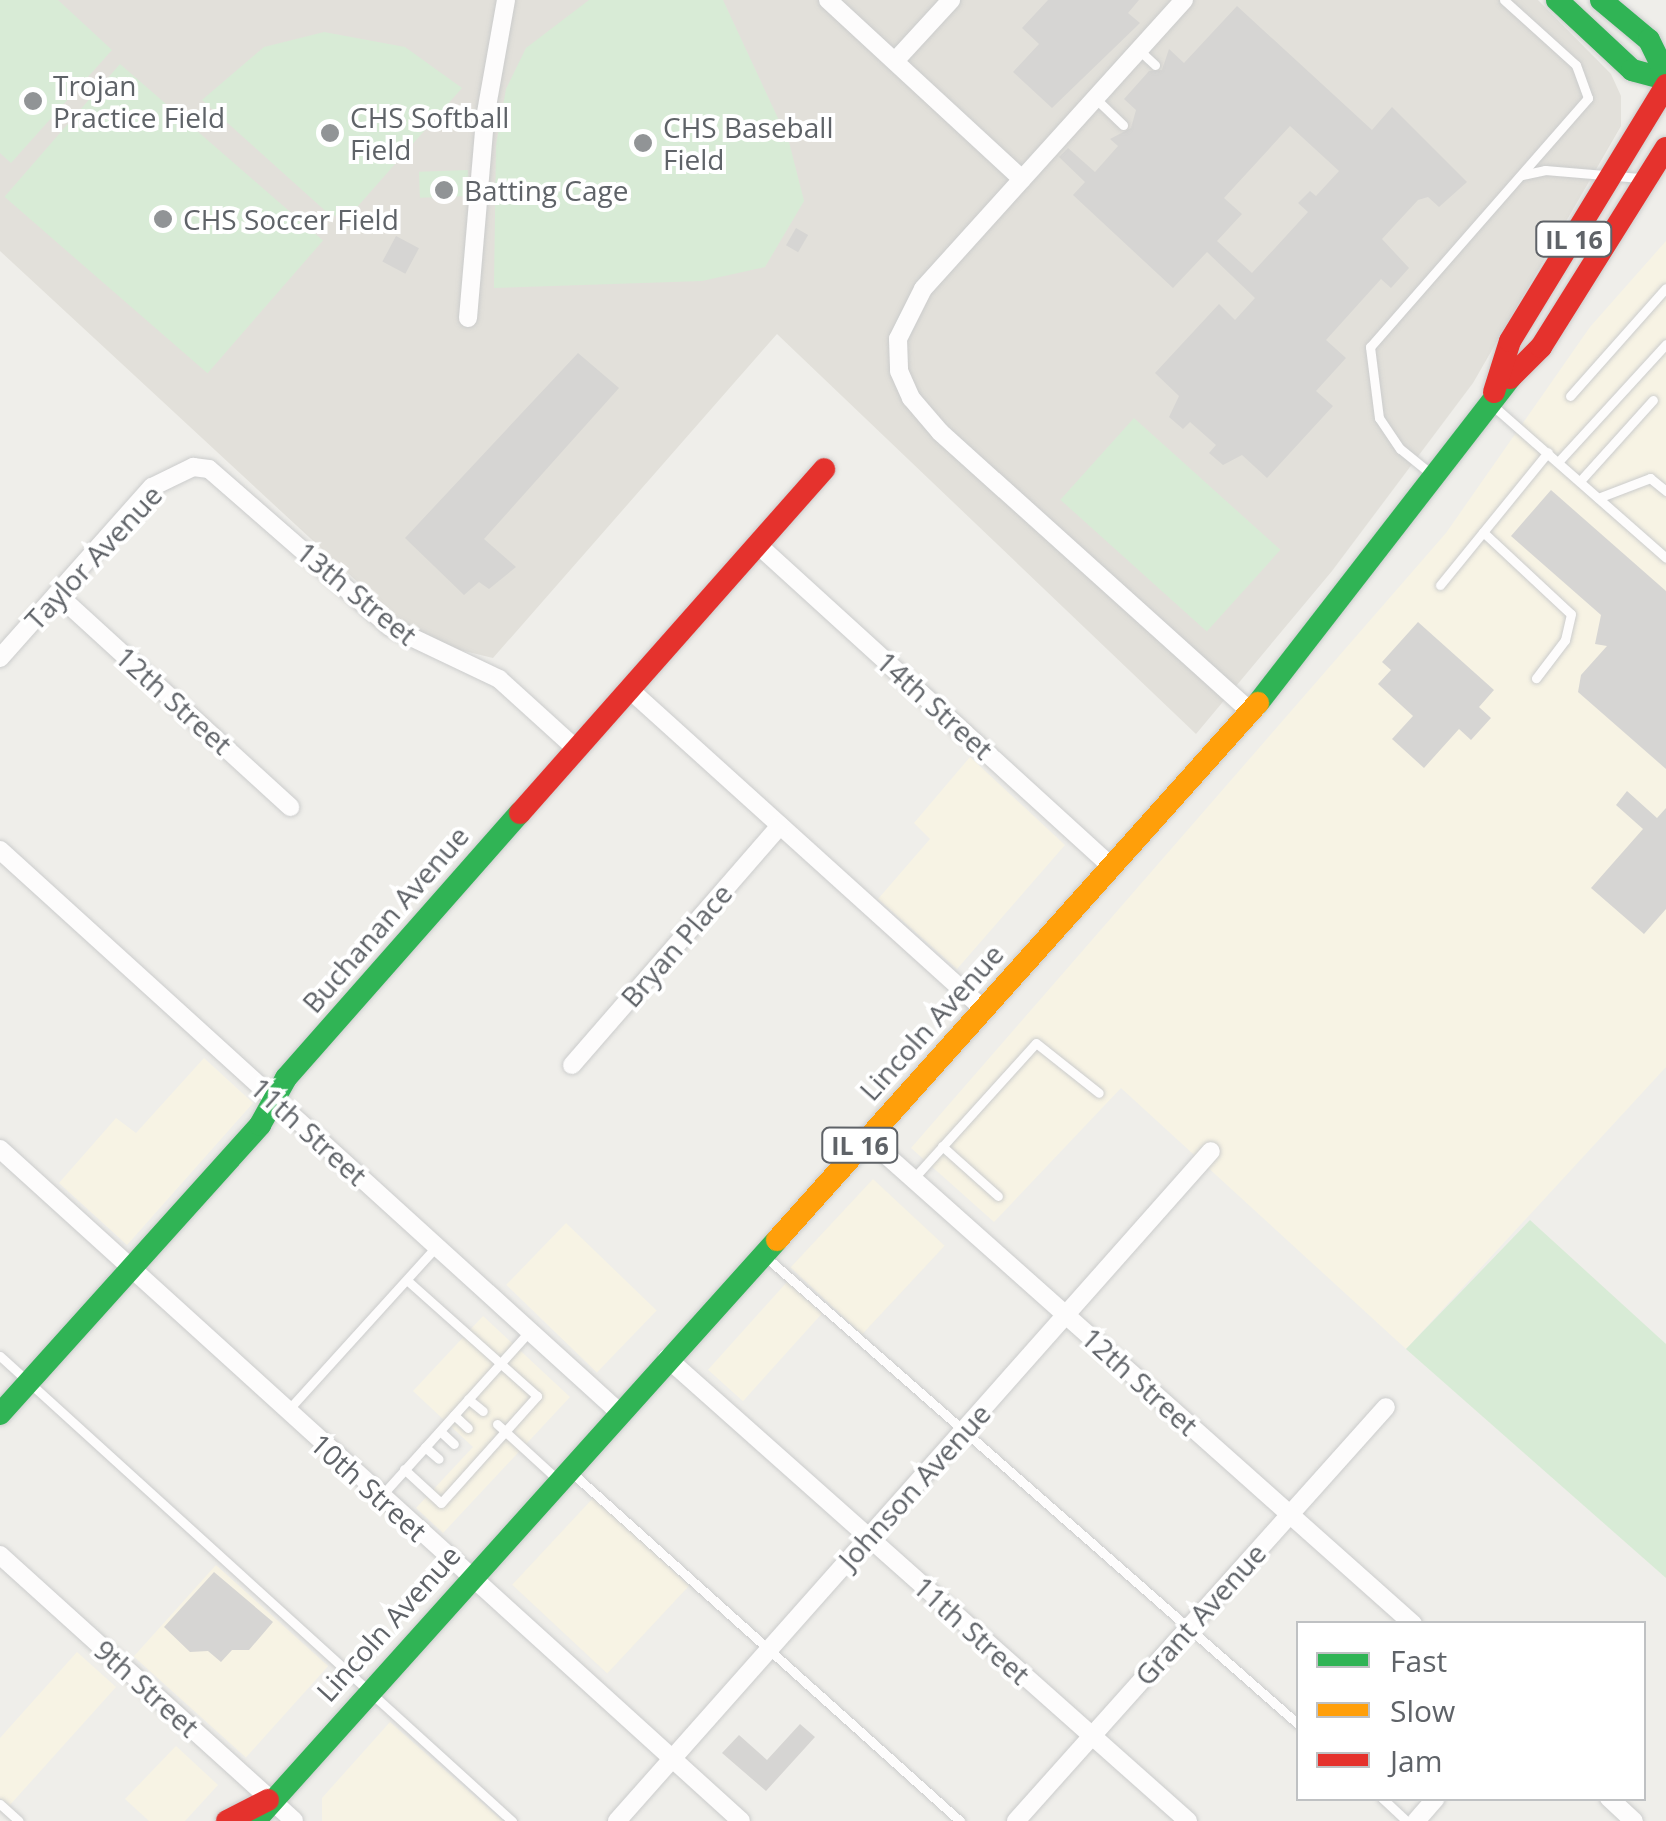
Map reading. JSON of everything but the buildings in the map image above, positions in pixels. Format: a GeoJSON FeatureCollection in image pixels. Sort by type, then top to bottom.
{"type":"FeatureCollection","features":[{"type":"Feature","properties":{"kind":"main road"},"geometry":{"type":"LineString","coordinates":[[1557,0],[1632,70],[1666,80]]}},
{"type":"Feature","properties":{"kind":"main road"},"geometry":{"type":"LineString","coordinates":[[1601,0],[1649,40],[1666,80]]}},
{"type":"Feature","properties":{"kind":"main road","name":"Lincoln Avenue"},"geometry":{"type":"LineString","coordinates":[[1490,400],[1510,340],[1612,176],[1666,80]]}},
{"type":"Feature","properties":{"kind":"main road","name":"Lincoln Avenue"},"geometry":{"type":"LineString","coordinates":[[255,1821],[269,1799],[1251,712],[1435,477],[1490,400],[1541,347],[1666,148]]}},
{"type":"Feature","properties":{"kind":"main road","name":"Buchanan Avenue"},"geometry":{"type":"LineString","coordinates":[[0,1414],[260,1125],[272,1099],[574,747],[824,469]]}},
{"type":"Feature","properties":{"kind":"main road","name":"Lincoln Avenue"},"geometry":{"type":"LineString","coordinates":[[227,1821],[269,1799]]}},
{"type":"Feature","properties":{"kind":"street"},"geometry":{"type":"LineString","coordinates":[[468,318],[485,118],[506,0]]}},
{"type":"Feature","properties":{"kind":"street"},"geometry":{"type":"LineString","coordinates":[[828,0],[1022,179]]}},
{"type":"Feature","properties":{"kind":"street"},"geometry":{"type":"LineString","coordinates":[[895,61],[950,0]]}},
{"type":"Feature","properties":{"kind":"street"},"geometry":{"type":"LineString","coordinates":[[1184,0],[906,314],[899,371],[912,398],[940,432],[1251,712]]}},
{"type":"Feature","properties":{"kind":"street","name":"Taylor Avenue"},"geometry":{"type":"LineString","coordinates":[[0,658],[152,487],[193,466]]}},
{"type":"Feature","properties":{"kind":"street","name":"13th Street"},"geometry":{"type":"LineString","coordinates":[[193,466],[224,482],[390,627],[499,678],[574,747]]}},
{"type":"Feature","properties":{"kind":"street","name":"14th Street"},"geometry":{"type":"LineString","coordinates":[[757,544],[1112,866]]}},
{"type":"Feature","properties":{"kind":"street","name":"12th Street"},"geometry":{"type":"LineString","coordinates":[[57,594],[290,807]]}},
{"type":"Feature","properties":{"kind":"street"},"geometry":{"type":"LineString","coordinates":[[628,688],[983,1009]]}},
{"type":"Feature","properties":{"kind":"street","name":"Bryan Place"},"geometry":{"type":"LineString","coordinates":[[572,1065],[780,826]]}},
{"type":"Feature","properties":{"kind":"street","name":"11th Street"},"geometry":{"type":"LineString","coordinates":[[0,850],[619,1412]]}},
{"type":"Feature","properties":{"kind":"street","name":"12th Street"},"geometry":{"type":"LineString","coordinates":[[867,1138],[1409,1621]]}},
{"type":"Feature","properties":{"kind":"street","name":"10th Street"},"geometry":{"type":"LineString","coordinates":[[0,1150],[468,1578],[741,1821]]}},
{"type":"Feature","properties":{"kind":"street","name":"Johnson Avenue"},"geometry":{"type":"LineString","coordinates":[[617,1821],[1211,1152]]}},
{"type":"Feature","properties":{"kind":"street","name":"11th Street"},"geometry":{"type":"LineString","coordinates":[[668,1358],[1188,1821]]}},
{"type":"Feature","properties":{"kind":"street","name":"Grant Avenue"},"geometry":{"type":"LineString","coordinates":[[1016,1821],[1386,1407]]}},
{"type":"Feature","properties":{"kind":"street","name":"9th Street"},"geometry":{"type":"LineString","coordinates":[[0,1556],[294,1821]]}},
{"type":"Feature","properties":{"kind":"street"},"geometry":{"type":"LineString","coordinates":[[1416,1821],[1433,1801]]}},
{"type":"Feature","properties":{"kind":"street"},"geometry":{"type":"LineString","coordinates":[[1612,1801],[1634,1821]]}},
{"type":"Feature","properties":{"kind":"lane"},"geometry":{"type":"LineString","coordinates":[[1435,477],[1400,449],[1380,418],[1370,347],[1588,98],[1576,65],[1504,0]]}},
{"type":"Feature","properties":{"kind":"lane"},"geometry":{"type":"LineString","coordinates":[[1138,50],[1155,65]]}},
{"type":"Feature","properties":{"kind":"lane"},"geometry":{"type":"LineString","coordinates":[[1095,98],[1123,125]]}},
{"type":"Feature","properties":{"kind":"lane"},"geometry":{"type":"LineString","coordinates":[[1522,175],[1545,170],[1647,179]]}},
{"type":"Feature","properties":{"kind":"lane"},"geometry":{"type":"LineString","coordinates":[[1570,396],[1666,288]]}},
{"type":"Feature","properties":{"kind":"lane"},"geometry":{"type":"LineString","coordinates":[[1558,462],[1666,344]]}},
{"type":"Feature","properties":{"kind":"lane"},"geometry":{"type":"LineString","coordinates":[[1490,400],[1666,558]]}},
{"type":"Feature","properties":{"kind":"lane"},"geometry":{"type":"LineString","coordinates":[[1580,481],[1653,400]]}},
{"type":"Feature","properties":{"kind":"lane"},"geometry":{"type":"LineString","coordinates":[[1440,585],[1548,452]]}},
{"type":"Feature","properties":{"kind":"lane"},"geometry":{"type":"LineString","coordinates":[[1598,498],[1650,478],[1666,490]]}},
{"type":"Feature","properties":{"kind":"lane"},"geometry":{"type":"LineString","coordinates":[[1483,532],[1570,614],[1565,640],[1536,678]]}},
{"type":"Feature","properties":{"kind":"lane"},"geometry":{"type":"LineString","coordinates":[[912,1179],[1036,1044],[1099,1092]]}},
{"type":"Feature","properties":{"kind":"lane"},"geometry":{"type":"LineString","coordinates":[[942,1146],[998,1196]]}},
{"type":"Feature","properties":{"kind":"lane"},"geometry":{"type":"LineString","coordinates":[[287,1412],[437,1247]]}},
{"type":"Feature","properties":{"kind":"lane"},"geometry":{"type":"LineString","coordinates":[[762,1254],[966,1428],[1296,1722]]}},
{"type":"Feature","properties":{"kind":"lane"},"geometry":{"type":"LineString","coordinates":[[404,1470],[441,1503],[472,1460],[490,1447],[501,1428],[537,1396],[407,1280]]}},
{"type":"Feature","properties":{"kind":"lane"},"geometry":{"type":"LineString","coordinates":[[380,1496],[530,1331]]}},
{"type":"Feature","properties":{"kind":"lane"},"geometry":{"type":"LineString","coordinates":[[0,1356],[512,1821]]}},
{"type":"Feature","properties":{"kind":"lane"},"geometry":{"type":"LineString","coordinates":[[468,1399],[482,1412]]}},
{"type":"Feature","properties":{"kind":"lane"},"geometry":{"type":"LineString","coordinates":[[454,1415],[468,1428]]}},
{"type":"Feature","properties":{"kind":"lane"},"geometry":{"type":"LineString","coordinates":[[501,1428],[563,1474],[770,1649],[960,1821]]}},
{"type":"Feature","properties":{"kind":"lane"},"geometry":{"type":"LineString","coordinates":[[440,1431],[454,1444]]}},
{"type":"Feature","properties":{"kind":"lane"},"geometry":{"type":"LineString","coordinates":[[481,1439],[490,1447]]}},
{"type":"Feature","properties":{"kind":"lane"},"geometry":{"type":"LineString","coordinates":[[425,1447],[438,1459]]}},
{"type":"Feature","properties":{"kind":"lane"},"geometry":{"type":"LineString","coordinates":[[1385,1801],[1408,1821]]}},
{"type":"Feature","properties":{"kind":"lane"},"geometry":{"type":"LineString","coordinates":[[0,1804],[19,1821]]}},
{"type":"Feature","properties":{"kind":"shaded area"},"geometry":{"type":"Polygon","coordinates":[[[0,0],[1538,0],[1611,74],[1621,96],[1621,126],[1473,383],[1332,571],[1196,734],[777,334],[493,658],[439,645],[391,613],[0,251],[0,0]]]}},
{"type":"Feature","properties":{"kind":"shaded area"},"geometry":{"type":"Polygon","coordinates":[[[1666,241],[1666,1067],[1406,1349],[1121,1088],[994,1222],[911,1148],[1446,533],[1590,327],[1666,241]]]}},
{"type":"Feature","properties":{"kind":"shaded area"},"geometry":{"type":"Polygon","coordinates":[[[970,757],[1065,845],[957,969],[878,899],[930,839],[914,823],[970,757]]]}},
{"type":"Feature","properties":{"kind":"shaded area"},"geometry":{"type":"Polygon","coordinates":[[[204,1058],[253,1103],[127,1245],[59,1183],[116,1118],[136,1133],[204,1058]]]}},
{"type":"Feature","properties":{"kind":"shaded area"},"geometry":{"type":"Polygon","coordinates":[[[873,1179],[945,1246],[862,1334],[790,1267],[873,1179]]]}},
{"type":"Feature","properties":{"kind":"shaded area"},"geometry":{"type":"Polygon","coordinates":[[[566,1223],[657,1311],[597,1372],[506,1285],[566,1223]]]}},
{"type":"Feature","properties":{"kind":"shaded area"},"geometry":{"type":"Polygon","coordinates":[[[787,1282],[822,1313],[743,1401],[708,1370],[787,1282]]]}},
{"type":"Feature","properties":{"kind":"shaded area"},"geometry":{"type":"Polygon","coordinates":[[[483,1316],[570,1397],[443,1533],[416,1508],[473,1447],[413,1391],[483,1316]]]}},
{"type":"Feature","properties":{"kind":"shaded area"},"geometry":{"type":"Polygon","coordinates":[[[594,1497],[689,1586],[607,1673],[512,1585],[594,1497]]]}},
{"type":"Feature","properties":{"kind":"shaded area"},"geometry":{"type":"Polygon","coordinates":[[[216,1565],[328,1666],[246,1757],[134,1656],[216,1565]]]}},
{"type":"Feature","properties":{"kind":"shaded area"},"geometry":{"type":"Polygon","coordinates":[[[77,1652],[116,1687],[9,1806],[0,1798],[0,1738],[77,1652]]]}},
{"type":"Feature","properties":{"kind":"shaded area"},"geometry":{"type":"Polygon","coordinates":[[[390,1722],[503,1821],[322,1821],[322,1798],[390,1722]]]}},
{"type":"Feature","properties":{"kind":"shaded area"},"geometry":{"type":"Polygon","coordinates":[[[176,1746],[218,1785],[185,1821],[149,1821],[125,1799],[176,1746]]]}},
{"type":"Feature","properties":{"kind":"green space","name":"Trojan Practice Field"},"geometry":{"type":"Polygon","coordinates":[[[0,0],[58,0],[112,50],[11,163],[0,153],[0,0]]]}},
{"type":"Feature","properties":{"kind":"green space","name":"CHS Baseball Field"},"geometry":{"type":"Polygon","coordinates":[[[589,0],[723,0],[789,142],[804,201],[765,267],[702,281],[494,288],[496,145],[506,89],[526,48],[589,0]]]}},
{"type":"Feature","properties":{"kind":"green space","name":"CHS Softball Field"},"geometry":{"type":"Polygon","coordinates":[[[324,32],[405,47],[462,88],[351,214],[331,216],[202,100],[264,47],[324,32]]]}},
{"type":"Feature","properties":{"kind":"green space","name":"CHS Soccer Field"},"geometry":{"type":"Polygon","coordinates":[[[120,64],[323,240],[208,373],[5,197],[120,64]]]}},
{"type":"Feature","properties":{"kind":"green space"},"geometry":{"type":"Polygon","coordinates":[[[468,170],[469,196],[420,198],[419,172],[468,170]]]}},
{"type":"Feature","properties":{"kind":"green space"},"geometry":{"type":"Polygon","coordinates":[[[1134,418],[1280,550],[1207,632],[1060,500],[1134,418]]]}},
{"type":"Feature","properties":{"kind":"green space"},"geometry":{"type":"Polygon","coordinates":[[[1530,1220],[1666,1344],[1666,1578],[1406,1349],[1530,1220]]]}},
{"type":"Feature","properties":{"kind":"traffic: fast"},"geometry":{"type":"LineString","coordinates":[[1557,0],[1632,70],[1666,79]]}},
{"type":"Feature","properties":{"kind":"traffic: fast"},"geometry":{"type":"LineString","coordinates":[[1601,0],[1649,40],[1666,75]]}},
{"type":"Feature","properties":{"kind":"traffic: fast"},"geometry":{"type":"LineString","coordinates":[[1258,703],[1510,378]]}},
{"type":"Feature","properties":{"kind":"traffic: fast"},"geometry":{"type":"LineString","coordinates":[[0,1414],[260,1125],[286,1078],[520,813]]}},
{"type":"Feature","properties":{"kind":"traffic: fast"},"geometry":{"type":"LineString","coordinates":[[255,1821],[777,1240]]}},
{"type":"Feature","properties":{"kind":"traffic: slow"},"geometry":{"type":"LineString","coordinates":[[777,1240],[1258,703]]}},
{"type":"Feature","properties":{"kind":"traffic: jam"},"geometry":{"type":"LineString","coordinates":[[1494,392],[1510,341],[1666,85]]}},
{"type":"Feature","properties":{"kind":"traffic: jam"},"geometry":{"type":"LineString","coordinates":[[1510,378],[1541,347],[1666,148]]}},
{"type":"Feature","properties":{"kind":"traffic: jam"},"geometry":{"type":"LineString","coordinates":[[520,813],[824,469]]}},
{"type":"Feature","properties":{"kind":"traffic: jam"},"geometry":{"type":"LineString","coordinates":[[227,1821],[268,1800]]}},
{"type":"Feature","properties":{"kind":"place","name":"Trojan Practice Field"},"geometry":{"type":"Point","coordinates":[33,101]}},
{"type":"Feature","properties":{"kind":"place","name":"CHS Softball Field"},"geometry":{"type":"Point","coordinates":[330,133]}},
{"type":"Feature","properties":{"kind":"place","name":"CHS Baseball Field"},"geometry":{"type":"Point","coordinates":[643,143]}},
{"type":"Feature","properties":{"kind":"place","name":"Batting Cage"},"geometry":{"type":"Point","coordinates":[444,190]}},
{"type":"Feature","properties":{"kind":"place","name":"CHS Soccer Field"},"geometry":{"type":"Point","coordinates":[163,219]}}]}
